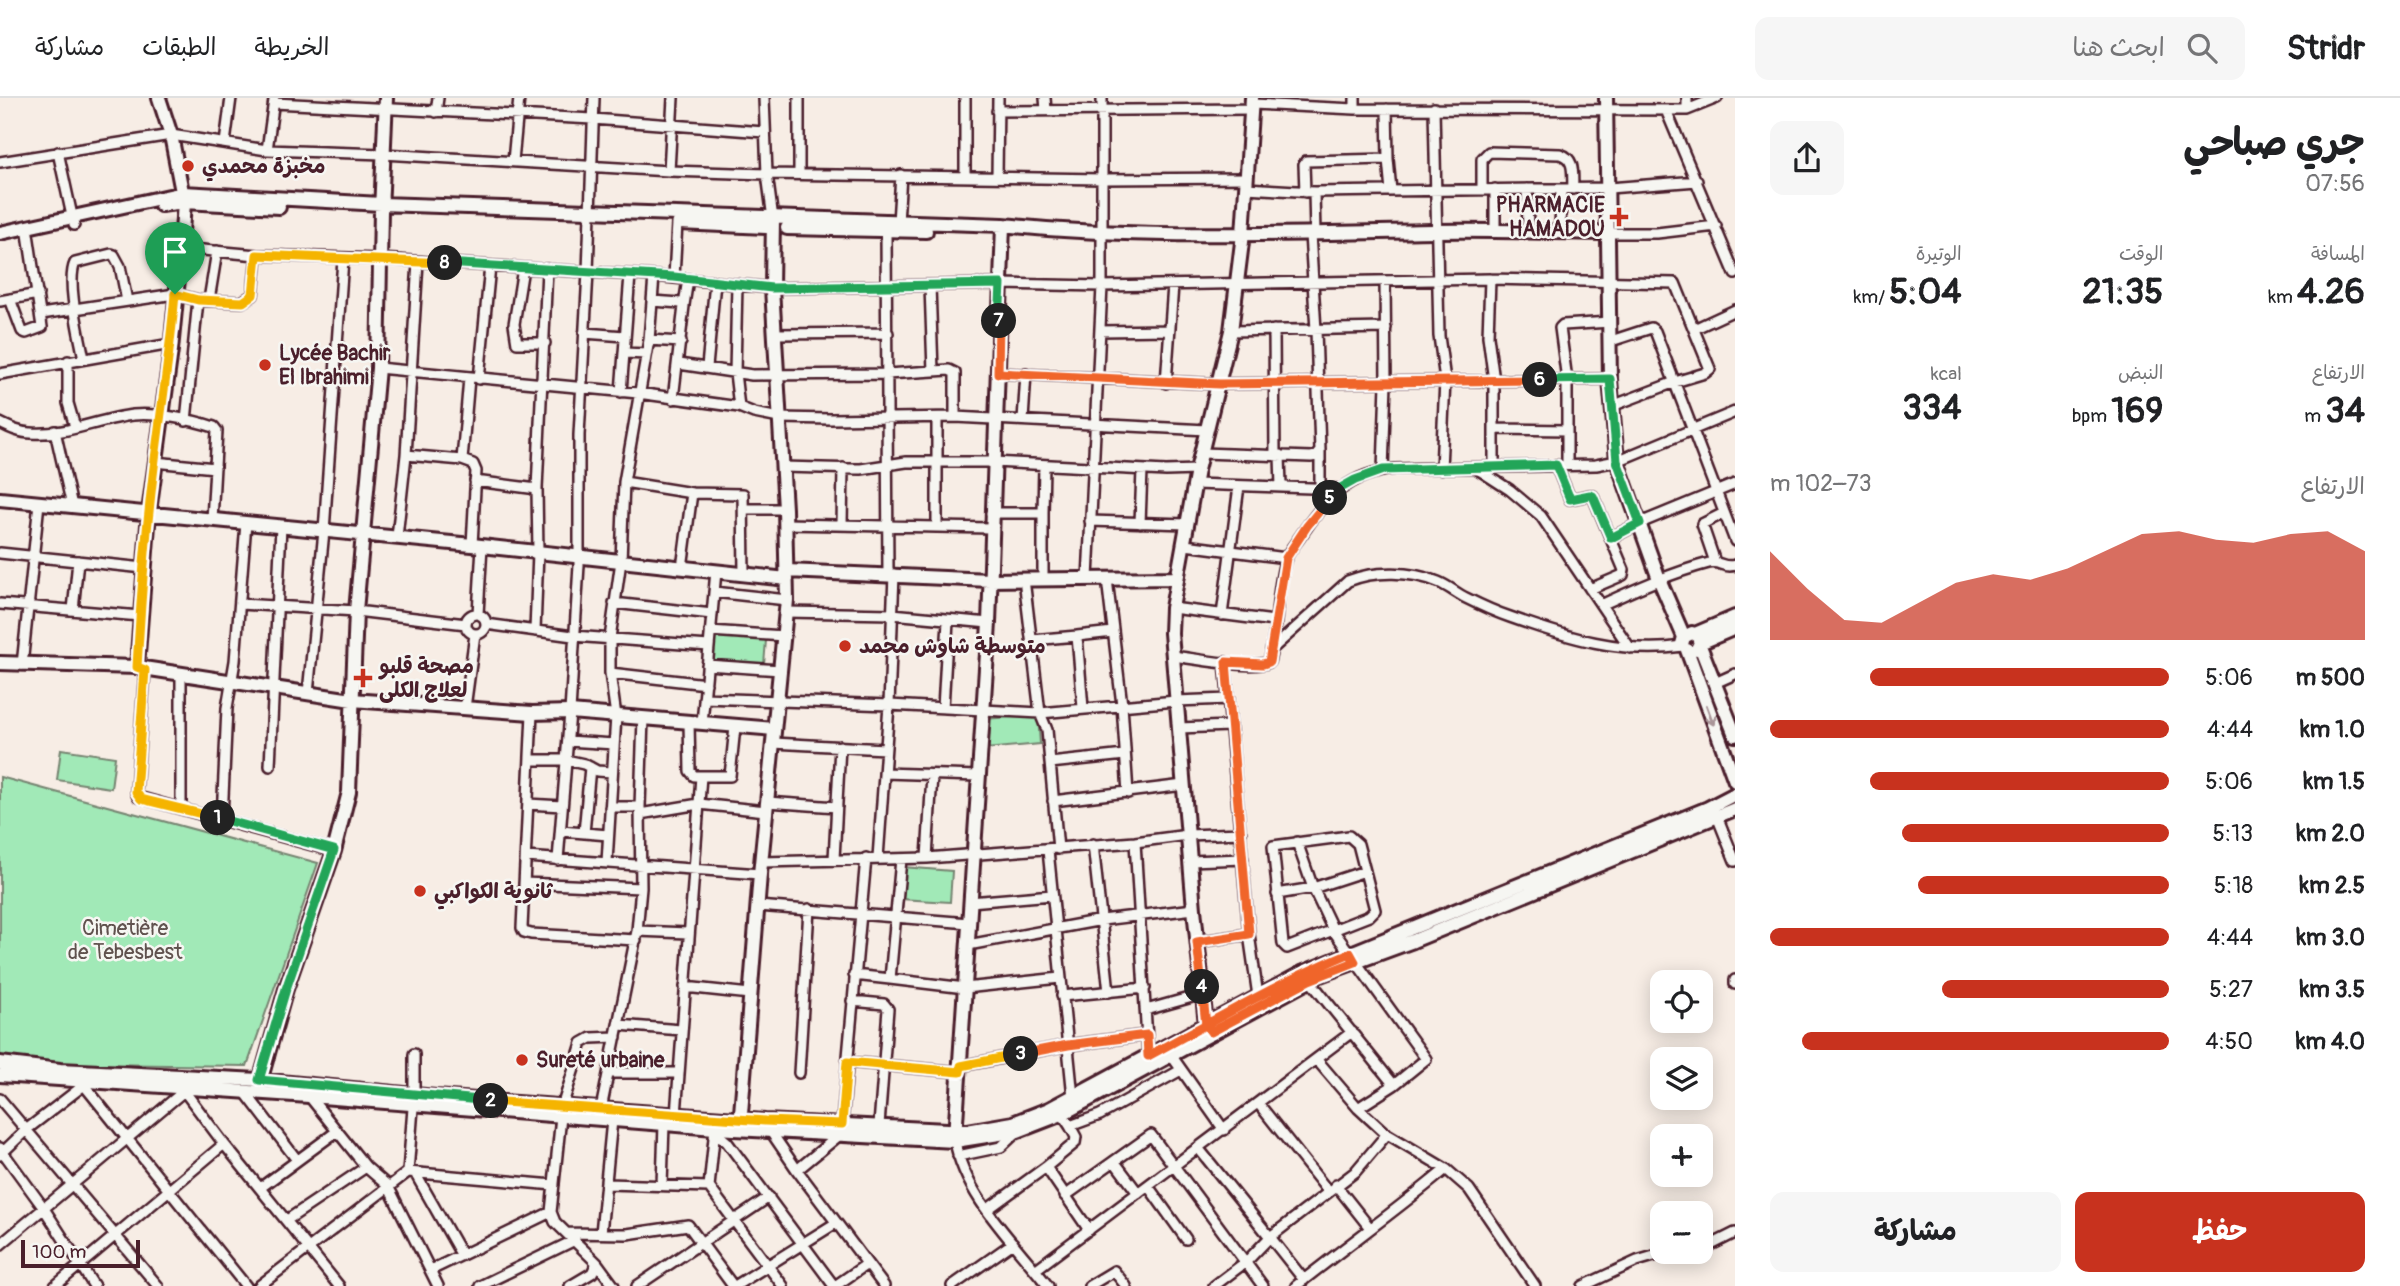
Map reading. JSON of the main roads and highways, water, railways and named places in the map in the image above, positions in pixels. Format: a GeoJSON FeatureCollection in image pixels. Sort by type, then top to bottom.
{"type":"FeatureCollection","features":[{"type":"Feature","properties":{"kind":"place","name":"مخبزة محمدي"},"geometry":{"type":"Point","coordinates":[188,166]}},
{"type":"Feature","properties":{"kind":"place","name":"PHARMACIE HAMADOU"},"geometry":{"type":"Point","coordinates":[1619,217]}},
{"type":"Feature","properties":{"kind":"place","name":"Lycée Bachir El Ibrahimi"},"geometry":{"type":"Point","coordinates":[265,365]}},
{"type":"Feature","properties":{"kind":"place","name":"متوسطة شاوش محمد"},"geometry":{"type":"Point","coordinates":[845,646]}},
{"type":"Feature","properties":{"kind":"place","name":"مصحة قلبو لعلاج الكلى"},"geometry":{"type":"Point","coordinates":[363,678]}},
{"type":"Feature","properties":{"kind":"place","name":"ثانوية الكواكبي"},"geometry":{"type":"Point","coordinates":[420,891]}},
{"type":"Feature","properties":{"kind":"place","name":"Sureté urbaine"},"geometry":{"type":"Point","coordinates":[522,1060]}},
{"type":"Feature","properties":{"kind":"park label","name":"Cimetière de Tebesbest"},"geometry":{"type":"Point","coordinates":[125,940]}}]}
